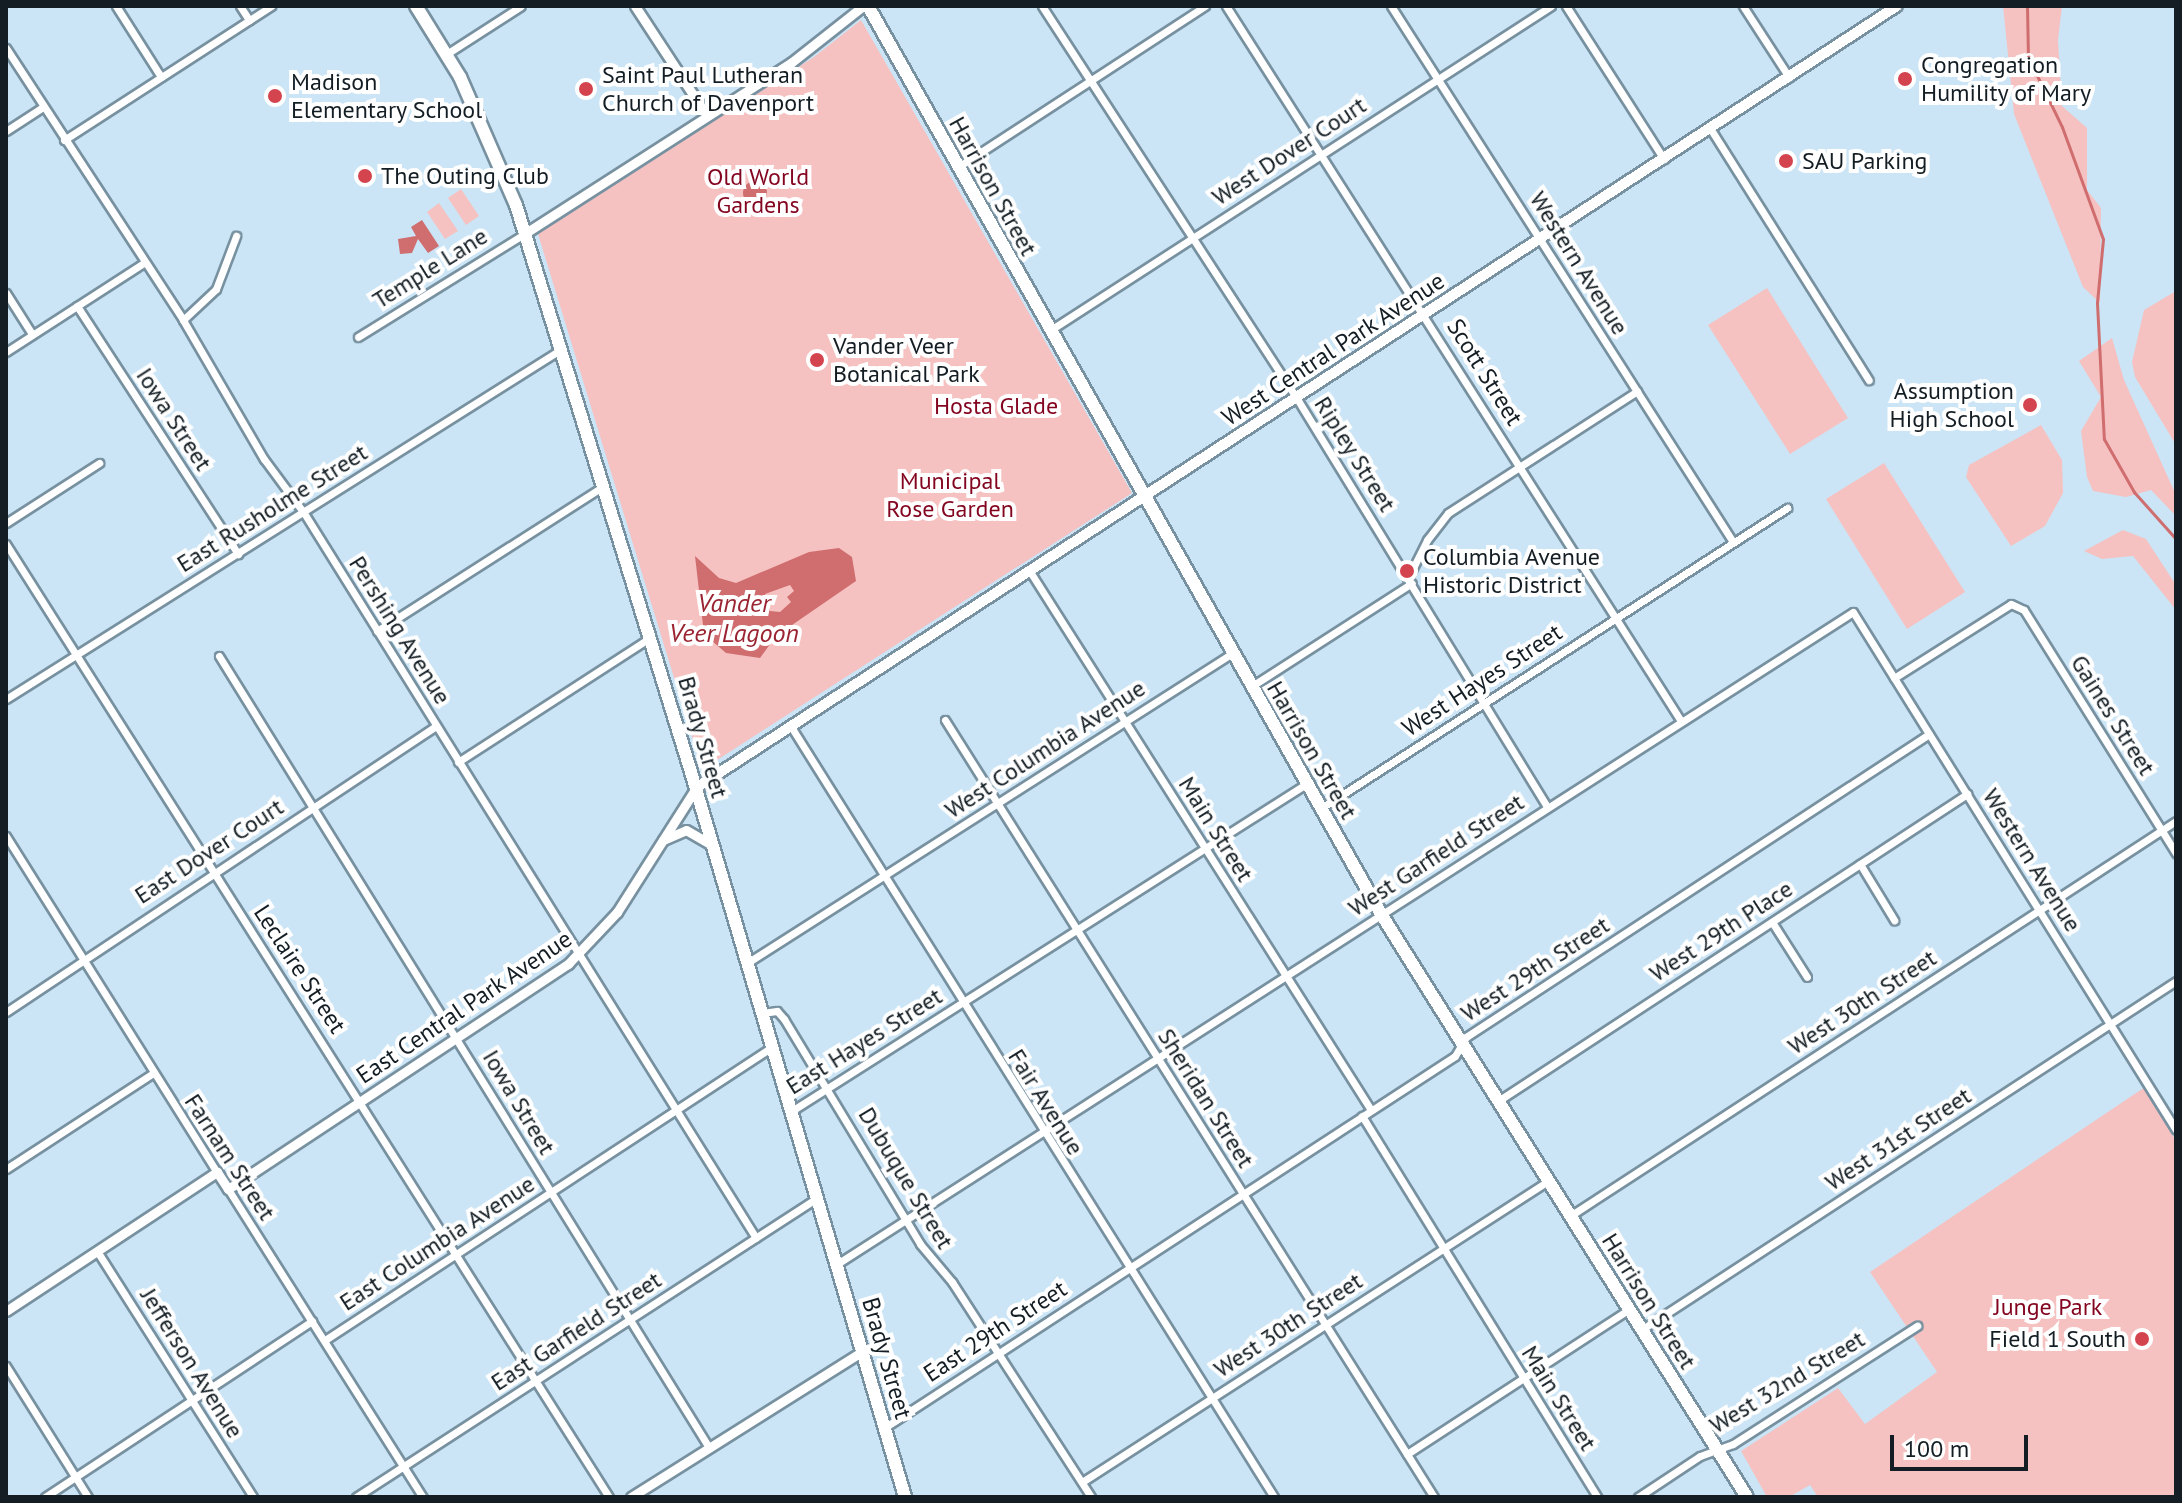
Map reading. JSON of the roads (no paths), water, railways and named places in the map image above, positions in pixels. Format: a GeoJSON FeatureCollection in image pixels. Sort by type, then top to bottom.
{"type":"FeatureCollection","features":[{"type":"Feature","properties":{"kind":"highway","name":"Brady Street"},"geometry":{"type":"LineString","coordinates":[[416,6],[488,134],[524,234],[651,637],[772,1047],[788,1113],[817,1198],[905,1497]]}},
{"type":"Feature","properties":{"kind":"highway","name":"Harrison Street"},"geometry":{"type":"LineString","coordinates":[[866,6],[1381,914],[1747,1497]]}},
{"type":"Feature","properties":{"kind":"main road","name":"West Central Park Avenue"},"geometry":{"type":"LineString","coordinates":[[790,725],[1897,6]]}},
{"type":"Feature","properties":{"kind":"main road","name":"East Central Park Avenue"},"geometry":{"type":"LineString","coordinates":[[696,788],[790,725]]}},
{"type":"Feature","properties":{"kind":"street"},"geometry":{"type":"LineString","coordinates":[[116,6],[161,77]]}},
{"type":"Feature","properties":{"kind":"street"},"geometry":{"type":"LineString","coordinates":[[240,6],[249,20]]}},
{"type":"Feature","properties":{"kind":"street"},"geometry":{"type":"LineString","coordinates":[[64,140],[271,6]]}},
{"type":"Feature","properties":{"kind":"street"},"geometry":{"type":"LineString","coordinates":[[445,55],[521,6]]}},
{"type":"Feature","properties":{"kind":"street"},"geometry":{"type":"LineString","coordinates":[[635,6],[707,116]]}},
{"type":"Feature","properties":{"kind":"street"},"geometry":{"type":"LineString","coordinates":[[524,234],[792,62],[866,6]]}},
{"type":"Feature","properties":{"kind":"street","name":"Ripley Street"},"geometry":{"type":"LineString","coordinates":[[1042,6],[1296,397],[1547,807]]}},
{"type":"Feature","properties":{"kind":"street"},"geometry":{"type":"LineString","coordinates":[[957,168],[1205,6]]}},
{"type":"Feature","properties":{"kind":"street","name":"Scott Street"},"geometry":{"type":"LineString","coordinates":[[1226,6],[1521,465],[1681,721]]}},
{"type":"Feature","properties":{"kind":"street","name":"Western Avenue"},"geometry":{"type":"LineString","coordinates":[[1391,6],[1733,542]]}},
{"type":"Feature","properties":{"kind":"street","name":"West Dover Court"},"geometry":{"type":"LineString","coordinates":[[1049,331],[1551,6]]}},
{"type":"Feature","properties":{"kind":"street"},"geometry":{"type":"LineString","coordinates":[[1566,6],[1664,159]]}},
{"type":"Feature","properties":{"kind":"street"},"geometry":{"type":"LineString","coordinates":[[1743,6],[1789,77]]}},
{"type":"Feature","properties":{"kind":"street","name":"Pershing Avenue"},"geometry":{"type":"LineString","coordinates":[[6,48],[142,264],[183,320],[264,459],[304,513],[756,1238]]}},
{"type":"Feature","properties":{"kind":"street"},"geometry":{"type":"LineString","coordinates":[[6,131],[43,107]]}},
{"type":"Feature","properties":{"kind":"street"},"geometry":{"type":"LineString","coordinates":[[1710,128],[1869,380]]}},
{"type":"Feature","properties":{"kind":"street","name":"Temple Lane"},"geometry":{"type":"LineString","coordinates":[[358,337],[524,234]]}},
{"type":"Feature","properties":{"kind":"street"},"geometry":{"type":"LineString","coordinates":[[183,320],[216,289],[236,236]]}},
{"type":"Feature","properties":{"kind":"street"},"geometry":{"type":"LineString","coordinates":[[6,352],[142,264]]}},
{"type":"Feature","properties":{"kind":"street"},"geometry":{"type":"LineString","coordinates":[[6,293],[32,334]]}},
{"type":"Feature","properties":{"kind":"street","name":"Iowa Street"},"geometry":{"type":"LineString","coordinates":[[77,306],[238,554]]}},
{"type":"Feature","properties":{"kind":"street","name":"East Rusholme Street"},"geometry":{"type":"LineString","coordinates":[[6,699],[560,350]]}},
{"type":"Feature","properties":{"kind":"street"},"geometry":{"type":"LineString","coordinates":[[1250,687],[1410,581],[1427,540],[1448,513],[1637,391]]}},
{"type":"Feature","properties":{"kind":"street"},"geometry":{"type":"LineString","coordinates":[[6,523],[99,463]]}},
{"type":"Feature","properties":{"kind":"street"},"geometry":{"type":"LineString","coordinates":[[377,631],[602,487]]}},
{"type":"Feature","properties":{"kind":"street","name":"West Hayes Street"},"geometry":{"type":"LineString","coordinates":[[1320,809],[1787,508]]}},
{"type":"Feature","properties":{"kind":"street","name":"Leclaire Street"},"geometry":{"type":"LineString","coordinates":[[6,544],[609,1497]]}},
{"type":"Feature","properties":{"kind":"street","name":"Main Street"},"geometry":{"type":"LineString","coordinates":[[1029,570],[1371,1110]]}},
{"type":"Feature","properties":{"kind":"street","name":"Gaines Street"},"geometry":{"type":"LineString","coordinates":[[1894,678],[2011,604],[2024,610],[2176,853]]}},
{"type":"Feature","properties":{"kind":"street","name":"Western Avenue"},"geometry":{"type":"LineString","coordinates":[[1853,612],[2176,1130]]}},
{"type":"Feature","properties":{"kind":"street","name":"West Garfield Street"},"geometry":{"type":"LineString","coordinates":[[1041,1132],[1853,612]]}},
{"type":"Feature","properties":{"kind":"street"},"geometry":{"type":"LineString","coordinates":[[458,762],[651,637]]}},
{"type":"Feature","properties":{"kind":"street","name":"West Columbia Avenue"},"geometry":{"type":"LineString","coordinates":[[881,878],[1231,654]]}},
{"type":"Feature","properties":{"kind":"street","name":"Iowa Street"},"geometry":{"type":"LineString","coordinates":[[219,656],[708,1446]]}},
{"type":"Feature","properties":{"kind":"street","name":"Sheridan Street"},"geometry":{"type":"LineString","coordinates":[[945,720],[1434,1497]]}},
{"type":"Feature","properties":{"kind":"street","name":"Fair Avenue"},"geometry":{"type":"LineString","coordinates":[[790,725],[881,878],[1274,1497]]}},
{"type":"Feature","properties":{"kind":"street","name":"East Dover Court"},"geometry":{"type":"LineString","coordinates":[[6,1012],[436,726]]}},
{"type":"Feature","properties":{"kind":"street","name":"West 29th Street"},"geometry":{"type":"LineString","coordinates":[[1128,1268],[1455,1056],[1461,1044],[1929,734]]}},
{"type":"Feature","properties":{"kind":"street"},"geometry":{"type":"LineString","coordinates":[[960,1004],[1306,784]]}},
{"type":"Feature","properties":{"kind":"street","name":"East Central Park Avenue"},"geometry":{"type":"LineString","coordinates":[[228,1189],[458,1039],[579,955],[617,912],[696,788]]}},
{"type":"Feature","properties":{"kind":"street","name":"West 29th Place"},"geometry":{"type":"LineString","coordinates":[[1497,1102],[1967,794]]}},
{"type":"Feature","properties":{"kind":"street","name":"West 30th Street"},"geometry":{"type":"LineString","coordinates":[[1570,1216],[2176,821]]}},
{"type":"Feature","properties":{"kind":"street"},"geometry":{"type":"LineString","coordinates":[[660,842],[686,830],[712,845]]}},
{"type":"Feature","properties":{"kind":"street","name":"Farnam Street"},"geometry":{"type":"LineString","coordinates":[[6,836],[423,1497]]}},
{"type":"Feature","properties":{"kind":"street"},"geometry":{"type":"LineString","coordinates":[[1860,864],[1894,920]]}},
{"type":"Feature","properties":{"kind":"street"},"geometry":{"type":"LineString","coordinates":[[747,963],[881,878]]}},
{"type":"Feature","properties":{"kind":"street"},"geometry":{"type":"LineString","coordinates":[[1772,922],[1807,977]]}},
{"type":"Feature","properties":{"kind":"street","name":"West 31st Street"},"geometry":{"type":"LineString","coordinates":[[1641,1330],[2176,981]]}},
{"type":"Feature","properties":{"kind":"street","name":"East Hayes Street"},"geometry":{"type":"LineString","coordinates":[[788,1113],[960,1004]]}},
{"type":"Feature","properties":{"kind":"street","name":"Dubuque Street"},"geometry":{"type":"LineString","coordinates":[[762,1013],[781,1014],[905,1219],[999,1353],[1091,1497]]}},
{"type":"Feature","properties":{"kind":"street","name":"East Columbia Avenue"},"geometry":{"type":"LineString","coordinates":[[325,1340],[772,1047]]}},
{"type":"Feature","properties":{"kind":"street"},"geometry":{"type":"LineString","coordinates":[[6,1169],[153,1073]]}},
{"type":"Feature","properties":{"kind":"street","name":"Main Street"},"geometry":{"type":"LineString","coordinates":[[1362,1116],[1597,1497]]}},
{"type":"Feature","properties":{"kind":"street"},"geometry":{"type":"LineString","coordinates":[[837,1264],[1041,1132]]}},
{"type":"Feature","properties":{"kind":"street"},"geometry":{"type":"LineString","coordinates":[[6,1311],[217,1172]]}},
{"type":"Feature","properties":{"kind":"street","name":"West 30th Street"},"geometry":{"type":"LineString","coordinates":[[1082,1482],[1548,1181]]}},
{"type":"Feature","properties":{"kind":"street","name":"East Garfield Street"},"geometry":{"type":"LineString","coordinates":[[356,1497],[817,1198]]}},
{"type":"Feature","properties":{"kind":"street","name":"Jefferson Avenue"},"geometry":{"type":"LineString","coordinates":[[97,1251],[253,1497]]}},
{"type":"Feature","properties":{"kind":"street","name":"East 29th Street"},"geometry":{"type":"LineString","coordinates":[[884,1428],[1128,1268]]}},
{"type":"Feature","properties":{"kind":"street"},"geometry":{"type":"LineString","coordinates":[[1407,1454],[1628,1310]]}},
{"type":"Feature","properties":{"kind":"street","name":"East Columbia Avenue"},"geometry":{"type":"LineString","coordinates":[[45,1497],[312,1321]]}},
{"type":"Feature","properties":{"kind":"street","name":"West 32nd Street"},"geometry":{"type":"LineString","coordinates":[[1638,1497],[1917,1326]]}},
{"type":"Feature","properties":{"kind":"street"},"geometry":{"type":"LineString","coordinates":[[631,1497],[863,1351]]}},
{"type":"Feature","properties":{"kind":"street"},"geometry":{"type":"LineString","coordinates":[[6,1366],[88,1497]]}},
{"type":"Feature","properties":{"kind":"water"},"geometry":{"type":"Polygon","coordinates":[[[755,181],[764,184],[767,193],[764,202],[755,205],[746,202],[743,193],[746,184],[755,181]]]}},
{"type":"Feature","properties":{"kind":"water"},"geometry":{"type":"Polygon","coordinates":[[[422,220],[439,246],[428,253],[418,239],[412,253],[400,254],[398,239],[416,236],[411,227],[422,220]]]}},
{"type":"Feature","properties":{"kind":"water","name":"Vander Veer Lagoon"},"geometry":{"type":"Polygon","coordinates":[[[839,548],[852,557],[856,581],[776,636],[760,658],[726,653],[704,634],[695,556],[719,578],[736,583],[809,552],[839,548]],[[790,585],[765,594],[770,611],[780,612],[791,602],[787,597],[794,591],[790,585]]]}},
{"type":"Feature","properties":{"kind":"waterway"},"geometry":{"type":"LineString","coordinates":[[2027,6],[2028,57],[2062,127],[2103,239],[2097,303],[2104,439],[2134,492],[2176,539]]}},
{"type":"Feature","properties":{"kind":"place","name":"Congregation Humility of Mary"},"geometry":{"type":"Point","coordinates":[1905,79]}},
{"type":"Feature","properties":{"kind":"place","name":"Saint Paul Lutheran Church of Davenport"},"geometry":{"type":"Point","coordinates":[586,89]}},
{"type":"Feature","properties":{"kind":"place","name":"Madison Elementary School"},"geometry":{"type":"Point","coordinates":[275,96]}},
{"type":"Feature","properties":{"kind":"place","name":"SAU Parking"},"geometry":{"type":"Point","coordinates":[1786,161]}},
{"type":"Feature","properties":{"kind":"place","name":"The Outing Club"},"geometry":{"type":"Point","coordinates":[365,176]}},
{"type":"Feature","properties":{"kind":"place","name":"Vander Veer Botanical Park"},"geometry":{"type":"Point","coordinates":[817,360]}},
{"type":"Feature","properties":{"kind":"place","name":"Assumption High School"},"geometry":{"type":"Point","coordinates":[2030,405]}},
{"type":"Feature","properties":{"kind":"place","name":"Columbia Avenue Historic District"},"geometry":{"type":"Point","coordinates":[1407,571]}},
{"type":"Feature","properties":{"kind":"place","name":"Field 1 South"},"geometry":{"type":"Point","coordinates":[2142,1339]}},
{"type":"Feature","properties":{"kind":"park label","name":"Old World Gardens"},"geometry":{"type":"Point","coordinates":[758,191]}},
{"type":"Feature","properties":{"kind":"park label","name":"Hosta Glade"},"geometry":{"type":"Point","coordinates":[996,406]}},
{"type":"Feature","properties":{"kind":"park label","name":"Municipal Rose Garden"},"geometry":{"type":"Point","coordinates":[950,495]}},
{"type":"Feature","properties":{"kind":"park label","name":"Junge Park"},"geometry":{"type":"Point","coordinates":[2048,1307]}}]}
